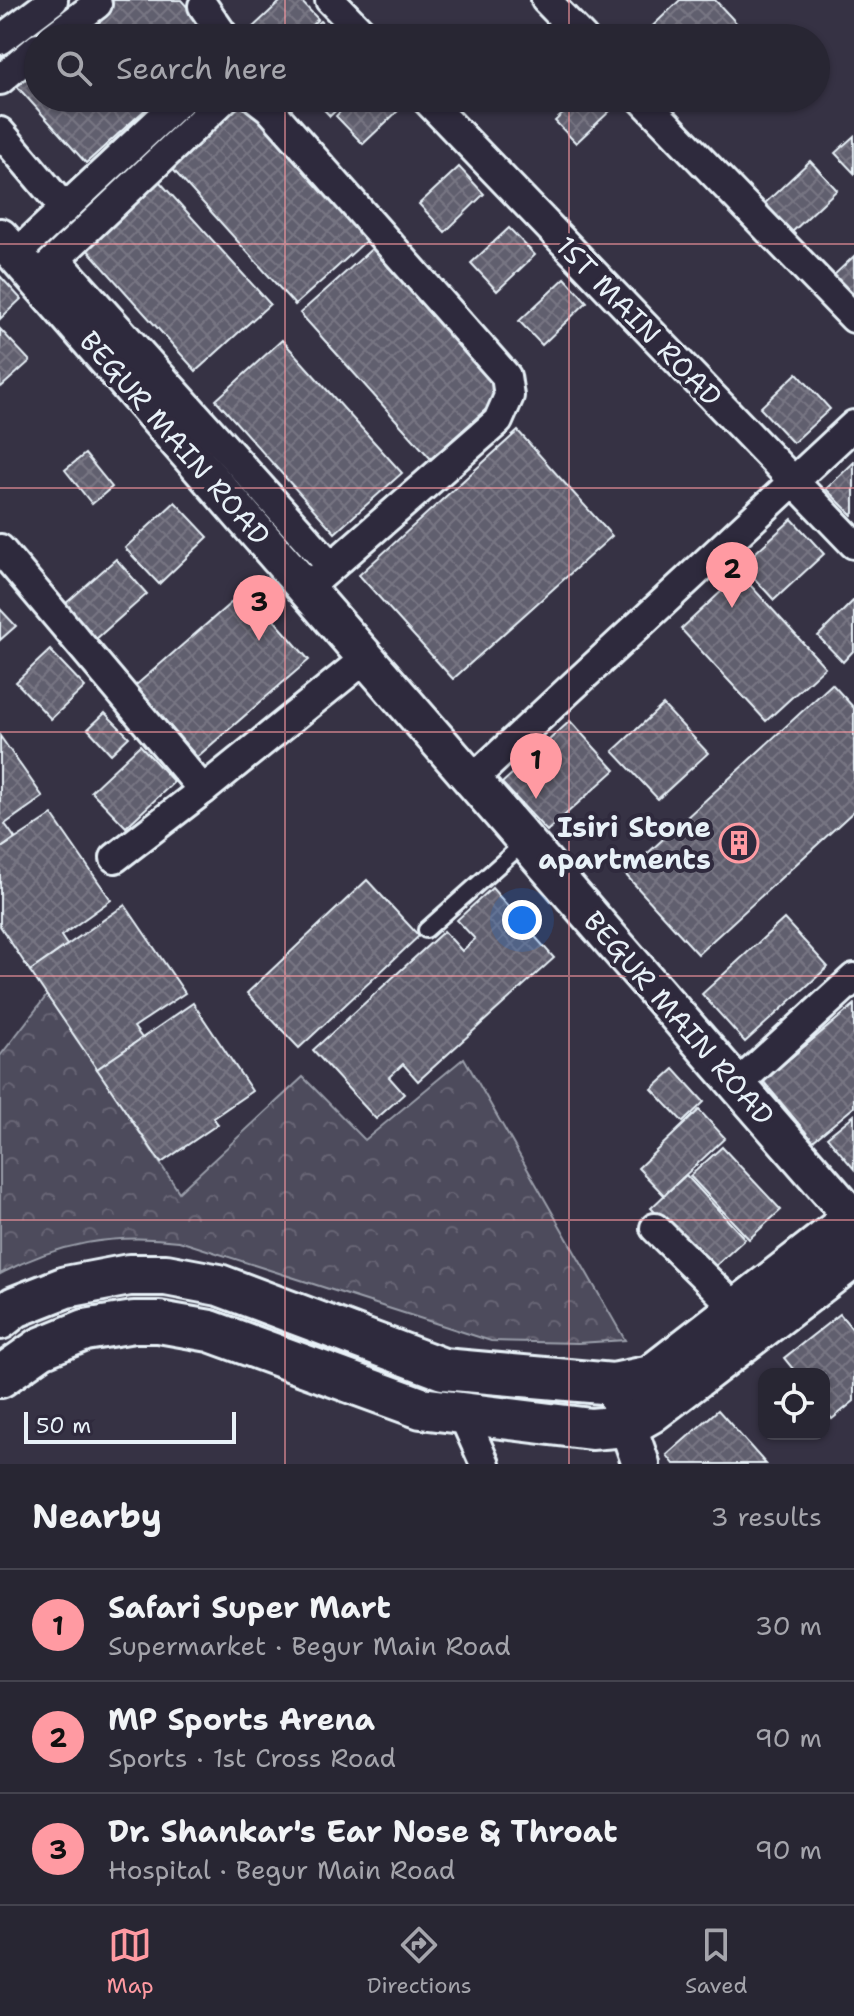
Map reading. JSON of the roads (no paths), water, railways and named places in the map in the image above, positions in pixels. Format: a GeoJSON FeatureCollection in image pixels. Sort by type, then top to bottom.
{"type":"FeatureCollection","features":[{"type":"Feature","properties":{"kind":"main road"},"geometry":{"type":"LineString","coordinates":[[0,1319],[15,1307],[40,1296],[92,1281],[129,1275],[166,1275],[219,1285],[443,1369],[613,1384],[651,1376],[854,1219]]}},
{"type":"Feature","properties":{"kind":"main road"},"geometry":{"type":"LineString","coordinates":[[0,1377],[41,1348],[85,1330],[134,1322],[159,1322],[210,1331],[421,1408],[591,1429],[627,1426],[650,1413],[854,1257]]}},
{"type":"Feature","properties":{"kind":"main road"},"geometry":{"type":"LineString","coordinates":[[210,1331],[219,1285]]}},
{"type":"Feature","properties":{"kind":"street"},"geometry":{"type":"LineString","coordinates":[[0,40],[53,0]]}},
{"type":"Feature","properties":{"kind":"street"},"geometry":{"type":"LineString","coordinates":[[330,0],[353,24]]}},
{"type":"Feature","properties":{"kind":"street"},"geometry":{"type":"LineString","coordinates":[[546,0],[569,24]]}},
{"type":"Feature","properties":{"kind":"street"},"geometry":{"type":"LineString","coordinates":[[71,24],[97,4]]}},
{"type":"Feature","properties":{"kind":"street"},"geometry":{"type":"LineString","coordinates":[[203,6],[215,24]]}},
{"type":"Feature","properties":{"kind":"street"},"geometry":{"type":"LineString","coordinates":[[0,80],[24,60]]}},
{"type":"Feature","properties":{"kind":"street"},"geometry":{"type":"LineString","coordinates":[[27,257],[65,209],[168,112]]}},
{"type":"Feature","properties":{"kind":"street"},"geometry":{"type":"LineString","coordinates":[[27,257],[208,112]]}},
{"type":"Feature","properties":{"kind":"street"},"geometry":{"type":"LineString","coordinates":[[273,112],[506,376],[509,396],[498,421],[319,577]]}},
{"type":"Feature","properties":{"kind":"street","name":"1ST MAIN ROAD"},"geometry":{"type":"LineString","coordinates":[[438,112],[854,544]]}},
{"type":"Feature","properties":{"kind":"street"},"geometry":{"type":"LineString","coordinates":[[655,112],[854,318]]}},
{"type":"Feature","properties":{"kind":"street"},"geometry":{"type":"LineString","coordinates":[[0,132],[65,209]]}},
{"type":"Feature","properties":{"kind":"street","name":"BEGUR MAIN ROAD"},"geometry":{"type":"LineString","coordinates":[[27,257],[319,577],[366,658],[854,1219]]}},
{"type":"Feature","properties":{"kind":"street"},"geometry":{"type":"LineString","coordinates":[[472,780],[854,425]]}},
{"type":"Feature","properties":{"kind":"street"},"geometry":{"type":"LineString","coordinates":[[0,549],[203,790]]}},
{"type":"Feature","properties":{"kind":"street"},"geometry":{"type":"LineString","coordinates":[[115,858],[366,658]]}},
{"type":"Feature","properties":{"kind":"street"},"geometry":{"type":"LineString","coordinates":[[737,1085],[854,978]]}},
{"type":"Feature","properties":{"kind":"street"},"geometry":{"type":"LineString","coordinates":[[655,1228],[737,1309]]}},
{"type":"Feature","properties":{"kind":"street"},"geometry":{"type":"LineString","coordinates":[[613,1384],[641,1464]]}},
{"type":"Feature","properties":{"kind":"street"},"geometry":{"type":"LineString","coordinates":[[455,1412],[463,1464]]}},
{"type":"Feature","properties":{"kind":"street"},"geometry":{"type":"LineString","coordinates":[[455,1412],[485,1464]]}},
{"type":"Feature","properties":{"kind":"lane"},"geometry":{"type":"LineString","coordinates":[[426,930],[526,842]]}},
{"type":"Feature","properties":{"kind":"place","name":"MP Sports Arena"},"geometry":{"type":"Point","coordinates":[732,608]}},
{"type":"Feature","properties":{"kind":"place","name":"Dr. Shankar's Ear Nose & Throat"},"geometry":{"type":"Point","coordinates":[259,641]}},
{"type":"Feature","properties":{"kind":"place","name":"Safari Super Mart"},"geometry":{"type":"Point","coordinates":[536,799]}},
{"type":"Feature","properties":{"kind":"place","name":"Isiri Stone apartments"},"geometry":{"type":"Point","coordinates":[739,843]}}]}
